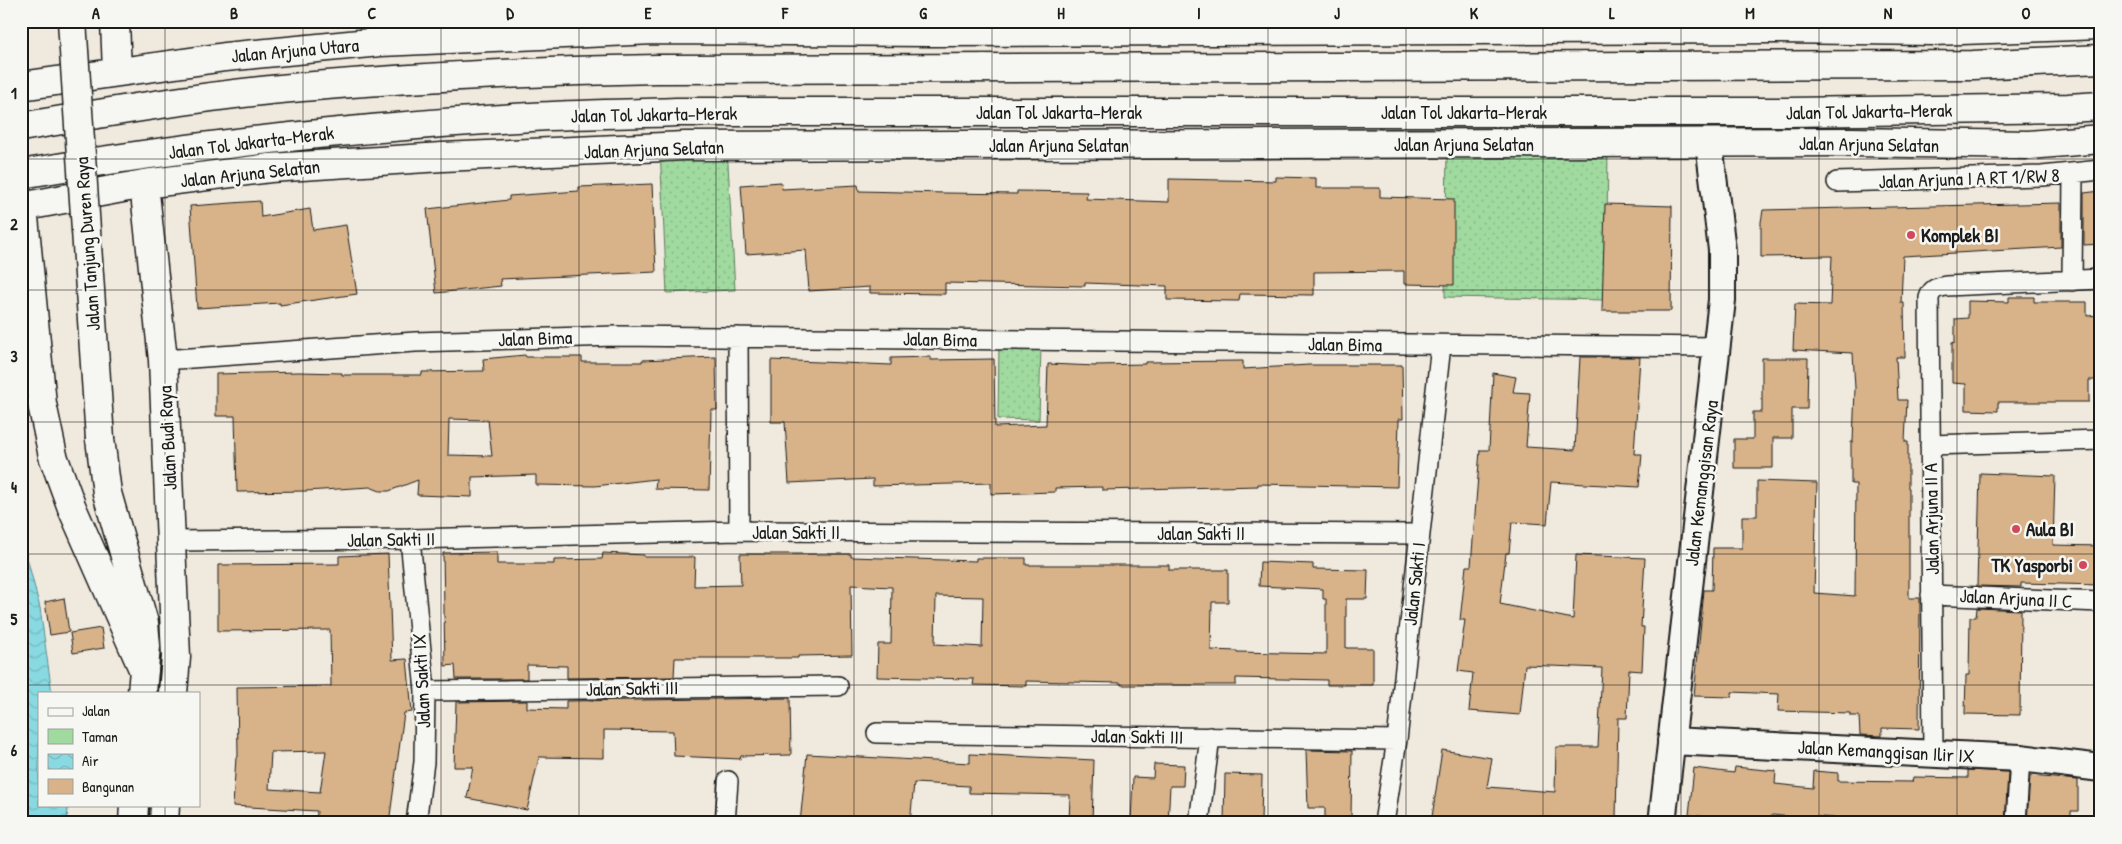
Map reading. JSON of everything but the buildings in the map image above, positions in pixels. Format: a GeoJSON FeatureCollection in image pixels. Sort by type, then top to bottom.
{"type":"FeatureCollection","features":[{"type":"Feature","properties":{"kind":"main road","name":"Jalan Tanjung Duren Raya"},"geometry":{"type":"LineString","coordinates":[[72,21],[100,439],[105,467],[106,494],[144,623],[146,646],[143,682]]}},
{"type":"Feature","properties":{"kind":"main road"},"geometry":{"type":"LineString","coordinates":[[115,21],[117,72]]}},
{"type":"Feature","properties":{"kind":"main road","name":"Jalan Arjuna Utara"},"geometry":{"type":"LineString","coordinates":[[21,86],[225,57],[380,42],[654,30],[940,32],[1778,25],[1933,31],[2101,25]]}},
{"type":"Feature","properties":{"kind":"main road"},"geometry":{"type":"LineString","coordinates":[[21,127],[130,108],[301,87],[528,72],[657,68],[1973,65],[2101,59]]}},
{"type":"Feature","properties":{"kind":"main road","name":"Jalan Tol Jakarta–Merak"},"geometry":{"type":"LineString","coordinates":[[21,174],[108,159],[305,134],[533,116],[676,112],[1789,112],[2101,106]]}},
{"type":"Feature","properties":{"kind":"main road","name":"Jalan Arjuna Selatan"},"geometry":{"type":"LineString","coordinates":[[22,207],[144,184],[270,168],[442,157],[685,146],[1852,142],[2029,145],[2101,139]]}},
{"type":"Feature","properties":{"kind":"main road","name":"Jalan Budi Raya"},"geometry":{"type":"LineString","coordinates":[[144,184],[163,360],[176,657],[173,692]]}},
{"type":"Feature","properties":{"kind":"main road"},"geometry":{"type":"LineString","coordinates":[[22,207],[42,404],[53,456],[72,508],[143,682]]}},
{"type":"Feature","properties":{"kind":"main road","name":"Jalan Tanjung Duren Raya"},"geometry":{"type":"LineString","coordinates":[[105,467],[122,490],[176,657]]}},
{"type":"Feature","properties":{"kind":"main road"},"geometry":{"type":"LineString","coordinates":[[132,823],[134,806]]}},
{"type":"Feature","properties":{"kind":"main road"},"geometry":{"type":"LineString","coordinates":[[164,823],[165,806]]}},
{"type":"Feature","properties":{"kind":"street","name":"Jalan Kemanggisan Raya"},"geometry":{"type":"LineString","coordinates":[[1662,823],[1722,300],[1722,250],[1709,143]]}},
{"type":"Feature","properties":{"kind":"street","name":"Jalan Arjuna I A RT 1/RW 8"},"geometry":{"type":"LineString","coordinates":[[1837,182],[2042,176],[2101,170]]}},
{"type":"Feature","properties":{"kind":"street"},"geometry":{"type":"LineString","coordinates":[[2073,174],[2072,281],[2101,278]]}},
{"type":"Feature","properties":{"kind":"street","name":"Jalan Arjuna II A"},"geometry":{"type":"LineString","coordinates":[[1933,752],[1929,298],[1932,291],[1936,288],[2072,281]]}},
{"type":"Feature","properties":{"kind":"street","name":"Jalan Bima"},"geometry":{"type":"LineString","coordinates":[[163,360],[415,342],[615,336],[1717,347]]}},
{"type":"Feature","properties":{"kind":"street"},"geometry":{"type":"LineString","coordinates":[[738,337],[739,531]]}},
{"type":"Feature","properties":{"kind":"street","name":"Jalan Sakti I"},"geometry":{"type":"LineString","coordinates":[[1384,823],[1397,740],[1441,344]]}},
{"type":"Feature","properties":{"kind":"street"},"geometry":{"type":"LineString","coordinates":[[1930,445],[2101,440]]}},
{"type":"Feature","properties":{"kind":"street","name":"Jalan Sakti II"},"geometry":{"type":"LineString","coordinates":[[172,541],[410,539],[739,531],[1420,534]]}},
{"type":"Feature","properties":{"kind":"street","name":"Jalan Sakti IX"},"geometry":{"type":"LineString","coordinates":[[410,539],[425,691],[424,762],[416,823]]}},
{"type":"Feature","properties":{"kind":"street","name":"Jalan Arjuna II C"},"geometry":{"type":"LineString","coordinates":[[1931,595],[2101,602]]}},
{"type":"Feature","properties":{"kind":"street","name":"Jalan Sakti III"},"geometry":{"type":"LineString","coordinates":[[425,691],[838,686]]}},
{"type":"Feature","properties":{"kind":"street","name":"Jalan Sakti III"},"geometry":{"type":"LineString","coordinates":[[877,733],[1397,740]]}},
{"type":"Feature","properties":{"kind":"street"},"geometry":{"type":"LineString","coordinates":[[1199,823],[1210,737]]}},
{"type":"Feature","properties":{"kind":"street","name":"Jalan Kemanggisan Ilir IX"},"geometry":{"type":"LineString","coordinates":[[1671,741],[1933,752],[2020,758],[2101,768]]}},
{"type":"Feature","properties":{"kind":"street"},"geometry":{"type":"LineString","coordinates":[[2016,823],[2020,758]]}},
{"type":"Feature","properties":{"kind":"street"},"geometry":{"type":"LineString","coordinates":[[725,823],[728,781]]}},
{"type":"Feature","properties":{"kind":"shaded area"},"geometry":{"type":"Polygon","coordinates":[[[161,21],[258,21],[161,28],[161,21]]]}},
{"type":"Feature","properties":{"kind":"green space"},"geometry":{"type":"Polygon","coordinates":[[[727,146],[735,290],[667,293],[660,149],[727,146]]]}},
{"type":"Feature","properties":{"kind":"green space"},"geometry":{"type":"Polygon","coordinates":[[[1447,148],[1608,150],[1606,300],[1445,297],[1447,148]]]}},
{"type":"Feature","properties":{"kind":"green space"},"geometry":{"type":"Polygon","coordinates":[[[999,344],[1041,346],[1039,420],[998,419],[999,344]]]}},
{"type":"Feature","properties":{"kind":"water"},"geometry":{"type":"Polygon","coordinates":[[[21,534],[40,608],[52,692],[38,692],[38,806],[68,806],[67,823],[21,823],[21,534]]]}},
{"type":"Feature","properties":{"kind":"place","name":"Komplek BI"},"geometry":{"type":"Point","coordinates":[1911,235]}},
{"type":"Feature","properties":{"kind":"place","name":"Aula BI"},"geometry":{"type":"Point","coordinates":[2016,529]}},
{"type":"Feature","properties":{"kind":"place","name":"TK Yasporbi"},"geometry":{"type":"Point","coordinates":[2083,565]}}]}
